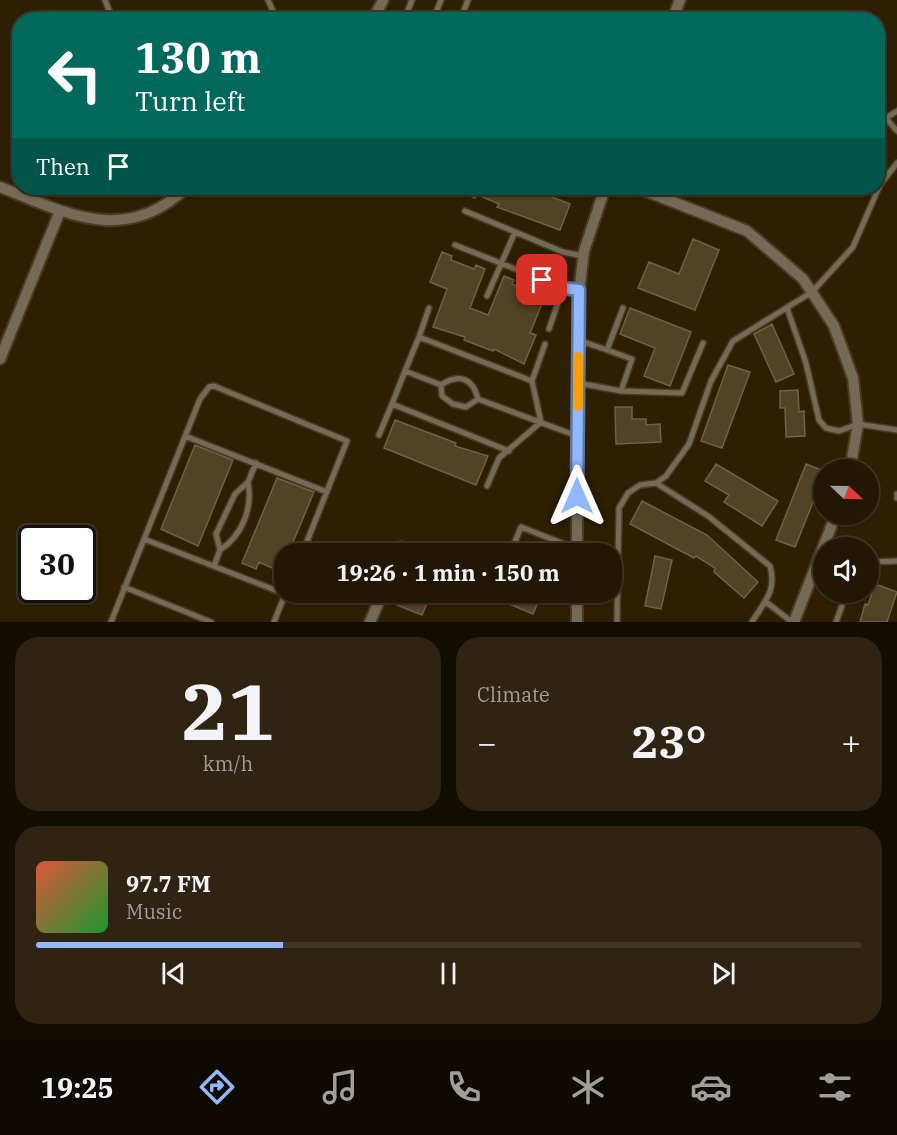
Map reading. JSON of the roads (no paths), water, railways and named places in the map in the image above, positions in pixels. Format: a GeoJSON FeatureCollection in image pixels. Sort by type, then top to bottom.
{"type":"FeatureCollection","features":[{"type":"Feature","properties":{"kind":"street"},"geometry":{"type":"LineString","coordinates":[[20,195],[60,211],[96,220],[131,219],[168,202],[176,195]]}},
{"type":"Feature","properties":{"kind":"street"},"geometry":{"type":"LineString","coordinates":[[577,543],[579,290],[583,256],[603,195]]}},
{"type":"Feature","properties":{"kind":"street"},"geometry":{"type":"LineString","coordinates":[[656,195],[747,231],[803,279],[834,327],[853,378],[858,424],[852,459]]}},
{"type":"Feature","properties":{"kind":"street"},"geometry":{"type":"LineString","coordinates":[[0,359],[60,211]]}},
{"type":"Feature","properties":{"kind":"street"},"geometry":{"type":"LineString","coordinates":[[793,622],[813,576]]}},
{"type":"Feature","properties":{"kind":"street"},"geometry":{"type":"LineString","coordinates":[[374,621],[379,603]]}},
{"type":"Feature","properties":{"kind":"street"},"geometry":{"type":"LineString","coordinates":[[577,603],[577,622]]}},
{"type":"Feature","properties":{"kind":"lane"},"geometry":{"type":"LineString","coordinates":[[897,111],[886,118],[897,131]]}},
{"type":"Feature","properties":{"kind":"lane"},"geometry":{"type":"LineString","coordinates":[[885,179],[897,163]]}},
{"type":"Feature","properties":{"kind":"lane"},"geometry":{"type":"LineString","coordinates":[[617,622],[619,508],[628,493],[640,485],[656,483],[666,476],[689,444],[711,381],[733,341],[812,292],[853,247],[876,195]]}},
{"type":"Feature","properties":{"kind":"lane"},"geometry":{"type":"LineString","coordinates":[[465,211],[563,252],[583,256]]}},
{"type":"Feature","properties":{"kind":"lane"},"geometry":{"type":"LineString","coordinates":[[487,296],[514,232]]}},
{"type":"Feature","properties":{"kind":"lane"},"geometry":{"type":"LineString","coordinates":[[455,245],[563,288],[579,290]]}},
{"type":"Feature","properties":{"kind":"lane"},"geometry":{"type":"LineString","coordinates":[[549,329],[563,288]]}},
{"type":"Feature","properties":{"kind":"lane"},"geometry":{"type":"LineString","coordinates":[[379,435],[429,308]]}},
{"type":"Feature","properties":{"kind":"lane"},"geometry":{"type":"LineString","coordinates":[[607,350],[623,308]]}},
{"type":"Feature","properties":{"kind":"lane"},"geometry":{"type":"LineString","coordinates":[[787,308],[806,363],[819,420],[826,428],[839,431],[858,424],[897,430]]}},
{"type":"Feature","properties":{"kind":"lane"},"geometry":{"type":"LineString","coordinates":[[419,337],[532,381]]}},
{"type":"Feature","properties":{"kind":"lane"},"geometry":{"type":"LineString","coordinates":[[578,340],[632,359],[621,391]]}},
{"type":"Feature","properties":{"kind":"lane"},"geometry":{"type":"LineString","coordinates":[[578,383],[621,391],[682,393],[703,343]]}},
{"type":"Feature","properties":{"kind":"lane"},"geometry":{"type":"LineString","coordinates":[[541,422],[532,381],[545,344]]}},
{"type":"Feature","properties":{"kind":"lane"},"geometry":{"type":"LineString","coordinates":[[405,371],[441,384]]}},
{"type":"Feature","properties":{"kind":"lane"},"geometry":{"type":"LineString","coordinates":[[441,384],[453,377],[466,379],[475,386],[478,399]]}},
{"type":"Feature","properties":{"kind":"lane"},"geometry":{"type":"LineString","coordinates":[[441,384],[442,396],[453,404],[466,407],[478,399]]}},
{"type":"Feature","properties":{"kind":"lane"},"geometry":{"type":"LineString","coordinates":[[111,622],[204,390],[214,386],[347,441],[306,543]]}},
{"type":"Feature","properties":{"kind":"lane"},"geometry":{"type":"LineString","coordinates":[[478,399],[578,436]]}},
{"type":"Feature","properties":{"kind":"lane"},"geometry":{"type":"LineString","coordinates":[[392,404],[509,451]]}},
{"type":"Feature","properties":{"kind":"lane"},"geometry":{"type":"LineString","coordinates":[[487,486],[499,458],[541,422]]}},
{"type":"Feature","properties":{"kind":"lane"},"geometry":{"type":"LineString","coordinates":[[185,436],[327,492]]}},
{"type":"Feature","properties":{"kind":"lane"},"geometry":{"type":"LineString","coordinates":[[214,566],[220,550],[216,534],[235,494],[248,482],[256,463]]}},
{"type":"Feature","properties":{"kind":"lane"},"geometry":{"type":"LineString","coordinates":[[220,550],[235,540],[252,499],[248,482]]}},
{"type":"Feature","properties":{"kind":"lane"},"geometry":{"type":"LineString","coordinates":[[656,483],[708,516],[770,566],[773,578],[771,594],[752,622]]}},
{"type":"Feature","properties":{"kind":"lane"},"geometry":{"type":"LineString","coordinates":[[514,543],[521,527],[558,543]]}},
{"type":"Feature","properties":{"kind":"lane"},"geometry":{"type":"LineString","coordinates":[[144,539],[274,588]]}},
{"type":"Feature","properties":{"kind":"lane"},"geometry":{"type":"LineString","coordinates":[[879,562],[897,561]]}},
{"type":"Feature","properties":{"kind":"lane"},"geometry":{"type":"LineString","coordinates":[[124,587],[211,622]]}},
{"type":"Feature","properties":{"kind":"lane"},"geometry":{"type":"LineString","coordinates":[[766,602],[793,622]]}},
{"type":"Feature","properties":{"kind":"lane"},"geometry":{"type":"LineString","coordinates":[[274,622],[282,603]]}},
{"type":"Feature","properties":{"kind":"lane"},"geometry":{"type":"LineString","coordinates":[[836,622],[843,603]]}},
{"type":"Feature","properties":{"kind":"lane"},"geometry":{"type":"LineString","coordinates":[[191,622],[194,615]]}}]}
